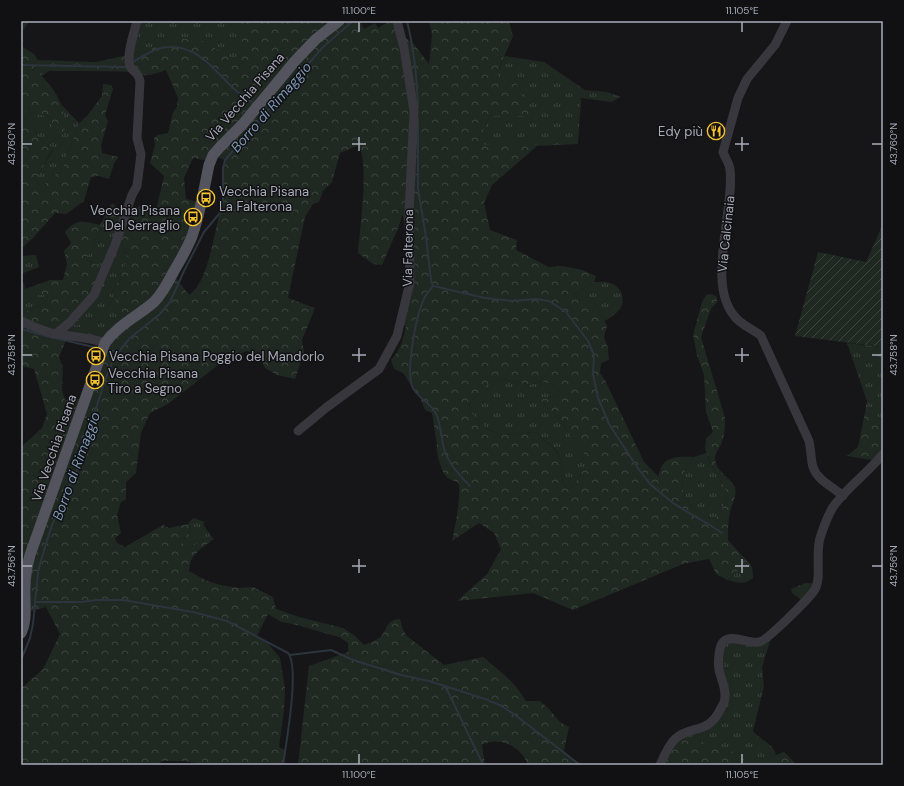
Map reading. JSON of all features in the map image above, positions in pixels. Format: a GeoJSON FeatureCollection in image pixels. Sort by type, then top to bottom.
{"type":"FeatureCollection","features":[{"type":"Feature","properties":{"kind":"main road","name":"Via Vecchia Pisana"},"geometry":{"type":"LineString","coordinates":[[21,634],[24,627],[25,613],[24,585],[30,555],[106,343],[111,335],[154,302],[162,293],[190,240],[196,225],[209,165],[213,155],[242,125],[295,60],[316,39],[339,21]]}},
{"type":"Feature","properties":{"kind":"street"},"geometry":{"type":"LineString","coordinates":[[56,334],[70,322],[94,295],[115,245],[132,195],[137,186],[141,154],[137,138],[140,81],[138,75],[130,64],[137,21]]}},
{"type":"Feature","properties":{"kind":"street","name":"Via Falterona"},"geometry":{"type":"LineString","coordinates":[[298,431],[327,407],[379,369],[397,336],[410,282],[409,213],[414,111],[404,48],[396,21]]}},
{"type":"Feature","properties":{"kind":"street","name":"Via Calcinaia"},"geometry":{"type":"LineString","coordinates":[[787,21],[776,45],[747,79],[738,98],[723,152],[730,168],[731,187],[722,259],[722,287],[729,309],[736,319],[750,330],[761,336],[809,441],[812,466],[817,475],[843,496]]}},
{"type":"Feature","properties":{"kind":"street"},"geometry":{"type":"LineString","coordinates":[[21,321],[34,328],[56,334],[97,340],[106,343]]}},
{"type":"Feature","properties":{"kind":"street"},"geometry":{"type":"LineString","coordinates":[[660,765],[665,754],[676,738],[705,727],[713,721],[721,708],[725,697],[724,686],[719,670],[719,654],[722,644],[730,638],[752,643],[762,642],[814,591],[819,580],[817,554],[818,544],[833,507],[883,454]]}},
{"type":"Feature","properties":{"kind":"green space"},"geometry":{"type":"Polygon","coordinates":[[[21,21],[29,21],[23,31],[23,47],[34,54],[38,60],[33,71],[43,77],[56,93],[61,105],[64,113],[64,135],[56,133],[52,126],[52,118],[21,109],[21,21]]]}},
{"type":"Feature","properties":{"kind":"green space"},"geometry":{"type":"Polygon","coordinates":[[[137,21],[231,21],[231,25],[242,30],[242,63],[235,60],[141,52],[129,54],[137,21]]]}},
{"type":"Feature","properties":{"kind":"green space"},"geometry":{"type":"Polygon","coordinates":[[[231,21],[360,21],[364,29],[375,23],[378,28],[388,22],[397,22],[401,35],[413,43],[429,64],[432,35],[429,21],[509,21],[513,36],[497,73],[498,79],[514,79],[533,116],[490,116],[483,131],[483,145],[529,140],[537,146],[492,185],[484,203],[490,230],[517,240],[516,250],[549,267],[563,266],[582,270],[596,276],[594,282],[574,295],[575,299],[591,302],[597,306],[607,326],[604,337],[608,348],[609,360],[601,363],[600,373],[605,380],[644,462],[658,476],[663,464],[666,461],[678,457],[694,457],[683,474],[682,488],[685,497],[696,513],[713,519],[721,514],[723,506],[728,499],[727,492],[712,466],[705,449],[706,439],[713,432],[706,412],[704,375],[697,355],[693,335],[702,302],[706,295],[712,294],[717,297],[717,302],[711,309],[701,337],[725,418],[723,439],[715,458],[718,467],[731,481],[735,488],[735,497],[729,519],[728,540],[748,562],[728,580],[716,574],[709,559],[683,564],[573,610],[533,593],[457,601],[487,574],[501,549],[494,533],[479,523],[452,541],[458,506],[459,484],[445,476],[441,468],[437,453],[432,413],[425,410],[420,398],[403,373],[394,369],[391,360],[399,348],[404,335],[406,326],[402,324],[413,272],[406,225],[402,215],[399,226],[382,265],[373,264],[358,253],[364,182],[362,154],[359,145],[340,153],[332,182],[323,191],[319,202],[313,204],[305,217],[288,298],[315,308],[302,340],[304,352],[295,379],[277,375],[265,368],[259,355],[247,351],[227,358],[168,404],[150,413],[141,433],[136,473],[126,482],[126,499],[121,502],[117,515],[121,533],[115,538],[117,543],[125,547],[163,525],[169,528],[188,524],[191,529],[185,537],[183,544],[188,549],[211,536],[214,539],[197,552],[190,565],[189,571],[205,580],[220,585],[239,588],[253,587],[273,597],[276,609],[299,617],[343,628],[354,635],[364,645],[379,638],[389,623],[400,619],[403,630],[407,636],[444,665],[483,657],[512,682],[526,701],[540,701],[560,722],[569,727],[564,751],[580,765],[556,765],[547,762],[545,765],[528,765],[521,753],[515,748],[509,744],[496,741],[482,745],[485,765],[298,765],[309,666],[348,652],[348,643],[339,637],[281,622],[268,614],[257,636],[266,641],[280,658],[285,688],[284,710],[279,747],[285,750],[283,765],[196,765],[196,763],[185,761],[162,761],[158,765],[21,765],[21,685],[24,686],[43,669],[60,634],[46,607],[25,613],[21,633],[21,447],[42,428],[47,414],[34,369],[21,366],[21,321],[23,313],[39,306],[47,300],[48,295],[35,295],[25,289],[50,280],[63,280],[67,264],[64,251],[71,243],[65,232],[73,224],[89,222],[100,225],[101,229],[86,260],[105,268],[88,303],[82,324],[70,326],[57,334],[68,335],[59,357],[63,367],[62,390],[65,400],[85,398],[105,343],[128,321],[112,292],[120,278],[128,258],[117,236],[125,214],[140,206],[155,214],[164,176],[150,163],[155,145],[154,138],[158,135],[168,133],[173,112],[177,107],[178,98],[166,70],[146,75],[136,72],[97,71],[96,62],[141,52],[178,38],[202,41],[241,62],[242,31],[231,25],[231,21]],[[213,156],[210,161],[193,158],[184,178],[186,199],[200,203],[173,274],[189,295],[201,281],[209,259],[223,202],[223,170],[225,160],[213,156]],[[503,379],[491,382],[483,388],[469,405],[472,414],[486,428],[502,435],[534,432],[558,453],[562,466],[563,482],[568,489],[573,486],[585,468],[585,455],[560,421],[541,400],[558,395],[559,391],[552,385],[542,381],[529,385],[503,379]]]}},
{"type":"Feature","properties":{"kind":"green space"},"geometry":{"type":"Polygon","coordinates":[[[505,56],[544,62],[585,90],[607,92],[621,97],[611,102],[581,98],[578,144],[537,146],[529,140],[483,146],[483,131],[490,116],[532,116],[498,79],[497,73],[505,56]]]}},
{"type":"Feature","properties":{"kind":"green space"},"geometry":{"type":"Polygon","coordinates":[[[38,60],[96,62],[97,71],[49,71],[41,76],[33,71],[38,60]]]}},
{"type":"Feature","properties":{"kind":"green space"},"geometry":{"type":"Polygon","coordinates":[[[103,84],[111,85],[113,89],[105,115],[108,121],[101,146],[102,153],[118,157],[109,179],[98,176],[91,177],[84,201],[66,214],[55,213],[34,237],[21,249],[22,115],[34,124],[36,133],[40,139],[54,148],[36,178],[38,185],[43,186],[63,167],[79,123],[87,116],[102,96],[103,84]]]}},
{"type":"Feature","properties":{"kind":"green space"},"geometry":{"type":"Polygon","coordinates":[[[60,103],[79,123],[63,167],[43,186],[38,185],[36,178],[54,148],[40,139],[36,133],[34,124],[21,115],[21,109],[52,118],[63,109],[60,103]]]}},
{"type":"Feature","properties":{"kind":"green space"},"geometry":{"type":"Polygon","coordinates":[[[112,203],[125,214],[117,236],[128,258],[120,278],[112,292],[128,321],[105,343],[56,334],[93,262],[86,260],[101,229],[100,225],[112,203]]]}},
{"type":"Feature","properties":{"kind":"green space"},"geometry":{"type":"Polygon","coordinates":[[[883,224],[883,347],[795,336],[818,252],[866,262],[883,224]]]}},
{"type":"Feature","properties":{"kind":"green space"},"geometry":{"type":"Polygon","coordinates":[[[36,255],[39,267],[21,274],[21,256],[36,255]]]}},
{"type":"Feature","properties":{"kind":"green space"},"geometry":{"type":"Polygon","coordinates":[[[594,282],[604,282],[614,285],[620,290],[623,297],[620,309],[605,321],[599,309],[594,304],[588,301],[580,301],[575,299],[574,295],[594,282]]]}},
{"type":"Feature","properties":{"kind":"green space"},"geometry":{"type":"Polygon","coordinates":[[[24,283],[25,289],[48,295],[47,300],[39,306],[23,313],[22,322],[21,284],[24,283]]]}},
{"type":"Feature","properties":{"kind":"green space"},"geometry":{"type":"Polygon","coordinates":[[[847,343],[883,347],[883,420],[865,412],[867,401],[847,343]]]}},
{"type":"Feature","properties":{"kind":"green space"},"geometry":{"type":"Polygon","coordinates":[[[503,379],[529,385],[542,381],[552,385],[559,391],[558,395],[543,399],[542,401],[560,421],[585,455],[585,468],[573,486],[568,489],[563,482],[562,466],[558,453],[534,432],[502,435],[486,428],[472,414],[469,405],[483,388],[491,382],[503,379]]]}},
{"type":"Feature","properties":{"kind":"green space"},"geometry":{"type":"Polygon","coordinates":[[[865,412],[883,420],[883,454],[878,461],[847,456],[858,447],[865,412]]]}},
{"type":"Feature","properties":{"kind":"green space"},"geometry":{"type":"Polygon","coordinates":[[[706,453],[727,492],[728,499],[723,506],[721,515],[713,519],[696,513],[685,497],[682,488],[683,474],[694,457],[706,453]]]}},
{"type":"Feature","properties":{"kind":"green space"},"geometry":{"type":"Polygon","coordinates":[[[193,518],[205,522],[203,524],[211,536],[188,549],[183,544],[185,537],[191,529],[188,524],[193,518]]]}},
{"type":"Feature","properties":{"kind":"green space"},"geometry":{"type":"Polygon","coordinates":[[[748,562],[752,569],[753,578],[747,582],[741,583],[728,580],[748,562]]]}},
{"type":"Feature","properties":{"kind":"green space"},"geometry":{"type":"Polygon","coordinates":[[[806,583],[817,584],[804,602],[792,593],[791,589],[806,583]]]}},
{"type":"Feature","properties":{"kind":"green space"},"geometry":{"type":"Polygon","coordinates":[[[773,632],[762,667],[764,686],[753,731],[772,747],[776,755],[771,757],[771,765],[748,765],[740,754],[676,739],[705,727],[721,708],[719,670],[725,641],[752,643],[773,632]]]}},
{"type":"Feature","properties":{"kind":"green space"},"geometry":{"type":"Polygon","coordinates":[[[676,739],[692,739],[740,754],[748,765],[660,765],[676,739]]]}},
{"type":"Feature","properties":{"kind":"green space"},"geometry":{"type":"Polygon","coordinates":[[[784,752],[797,765],[771,765],[771,757],[784,752]]]}},
{"type":"Feature","properties":{"kind":"waterway","name":"Borro di Rimaggio"},"geometry":{"type":"LineString","coordinates":[[21,660],[30,638],[33,624],[38,572],[44,550],[52,525],[77,470],[104,383],[112,363],[130,338],[160,314],[170,302],[204,232],[219,214],[223,201],[223,168],[225,160],[323,47],[353,21]]}},
{"type":"Feature","properties":{"kind":"waterway"},"geometry":{"type":"LineString","coordinates":[[407,21],[415,64],[418,108]]}},
{"type":"Feature","properties":{"kind":"waterway"},"geometry":{"type":"LineString","coordinates":[[133,62],[157,49],[169,47],[191,51],[208,63],[235,90],[255,104]]}},
{"type":"Feature","properties":{"kind":"waterway"},"geometry":{"type":"LineString","coordinates":[[21,65],[125,67],[127,65]]}},
{"type":"Feature","properties":{"kind":"waterway"},"geometry":{"type":"LineString","coordinates":[[418,118],[418,189],[433,286]]}},
{"type":"Feature","properties":{"kind":"waterway"},"geometry":{"type":"LineString","coordinates":[[433,286],[485,298],[512,301],[536,299],[549,301],[566,312],[588,341],[594,355],[593,374],[598,398],[609,424],[637,467],[650,484],[673,503],[722,533]]}},
{"type":"Feature","properties":{"kind":"waterway"},"geometry":{"type":"LineString","coordinates":[[433,286],[425,297],[418,317],[411,355],[410,378],[414,390],[432,408],[437,416],[444,449],[449,460],[470,486]]}},
{"type":"Feature","properties":{"kind":"waterway"},"geometry":{"type":"LineString","coordinates":[[21,329],[98,348]]}},
{"type":"Feature","properties":{"kind":"waterway"},"geometry":{"type":"LineString","coordinates":[[107,350],[119,352]]}},
{"type":"Feature","properties":{"kind":"waterway"},"geometry":{"type":"LineString","coordinates":[[36,602],[123,600],[193,612],[227,621],[288,653],[293,673],[291,706],[283,765]]}},
{"type":"Feature","properties":{"kind":"waterway"},"geometry":{"type":"LineString","coordinates":[[290,655],[331,650],[353,660],[401,675],[429,681],[485,699],[502,706],[580,765]]}},
{"type":"Feature","properties":{"kind":"waterway"},"geometry":{"type":"LineString","coordinates":[[445,686],[482,762]]}},
{"type":"Feature","properties":{"kind":"place","name":"Edy più"},"geometry":{"type":"Point","coordinates":[716,131]}},
{"type":"Feature","properties":{"kind":"place","name":"Vecchia Pisana La Falterona"},"geometry":{"type":"Point","coordinates":[206,198]}},
{"type":"Feature","properties":{"kind":"place","name":"Vecchia Pisana Del Serraglio"},"geometry":{"type":"Point","coordinates":[193,217]}},
{"type":"Feature","properties":{"kind":"place","name":"Vecchia Pisana Poggio del Mandorlo"},"geometry":{"type":"Point","coordinates":[96,356]}},
{"type":"Feature","properties":{"kind":"place","name":"Vecchia Pisana Tiro a Segno"},"geometry":{"type":"Point","coordinates":[95,380]}}]}
